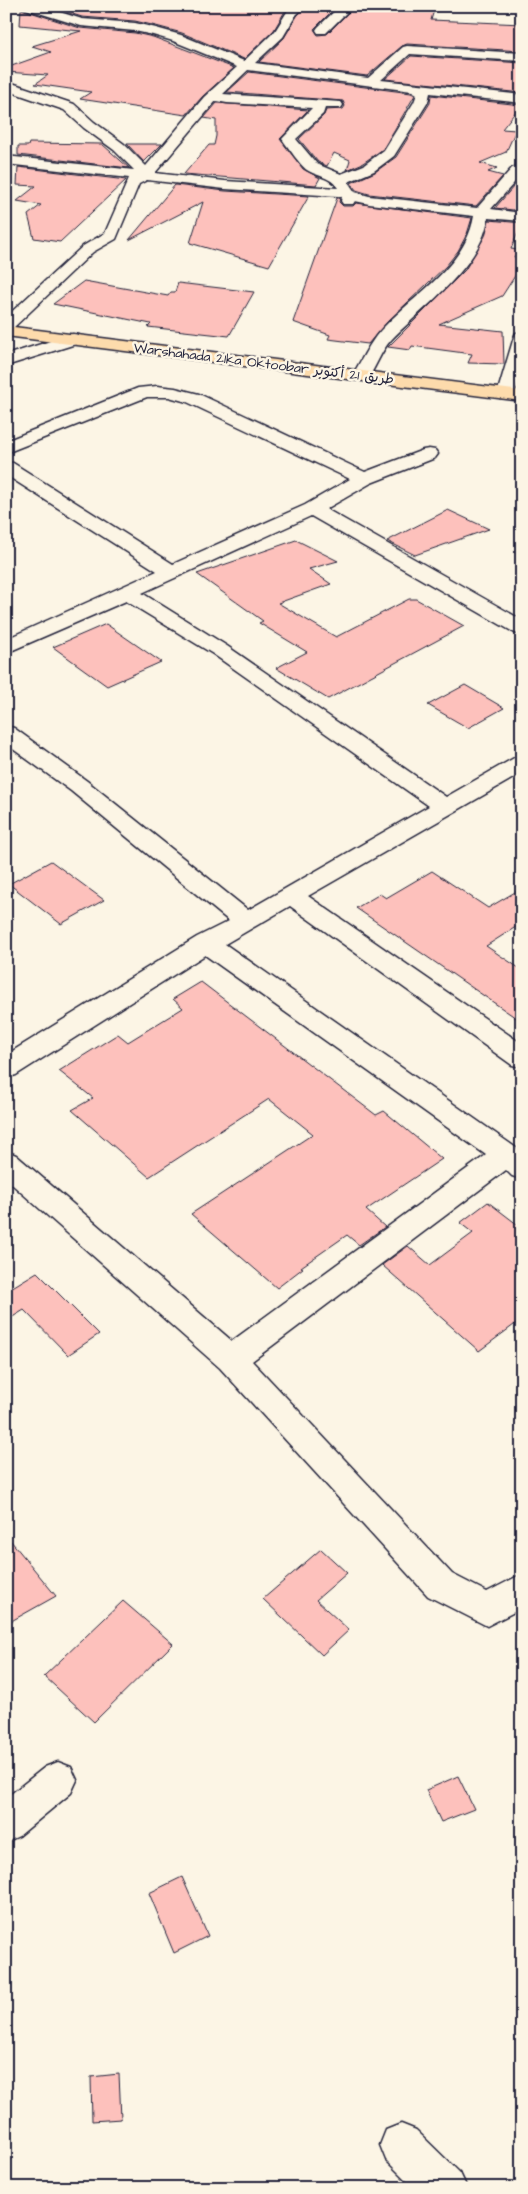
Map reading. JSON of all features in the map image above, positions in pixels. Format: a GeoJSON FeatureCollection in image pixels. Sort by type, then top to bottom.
{"type":"FeatureCollection","features":[{"type":"Feature","properties":{"kind":"main road","name":"Warshahada 21ka Oktoobar طريق 21 أكتوبر"},"geometry":{"type":"LineString","coordinates":[[6,331],[514,395]]}},
{"type":"Feature","properties":{"kind":"street"},"geometry":{"type":"LineString","coordinates":[[28,6],[111,15]]}},
{"type":"Feature","properties":{"kind":"street"},"geometry":{"type":"LineString","coordinates":[[28,6],[81,22],[135,27],[156,32],[177,38],[246,66],[415,88],[522,99]]}},
{"type":"Feature","properties":{"kind":"street"},"geometry":{"type":"LineString","coordinates":[[6,326],[88,249],[111,236],[132,182],[146,175],[213,96],[284,29],[289,15],[299,6]]}},
{"type":"Feature","properties":{"kind":"street"},"geometry":{"type":"LineString","coordinates":[[322,30],[347,6]]}},
{"type":"Feature","properties":{"kind":"street"},"geometry":{"type":"LineString","coordinates":[[372,81],[407,50],[522,56]]}},
{"type":"Feature","properties":{"kind":"street"},"geometry":{"type":"LineString","coordinates":[[6,85],[69,107],[89,125],[119,147],[146,175]]}},
{"type":"Feature","properties":{"kind":"street"},"geometry":{"type":"LineString","coordinates":[[340,180],[369,168],[389,153],[421,102],[424,93],[415,88]]}},
{"type":"Feature","properties":{"kind":"street"},"geometry":{"type":"LineString","coordinates":[[213,96],[227,99],[337,105]]}},
{"type":"Feature","properties":{"kind":"street"},"geometry":{"type":"LineString","coordinates":[[320,104],[318,111],[289,139],[312,167],[329,172],[340,180],[348,202]]}},
{"type":"Feature","properties":{"kind":"street"},"geometry":{"type":"LineString","coordinates":[[6,160],[225,185],[338,192],[348,202]]}},
{"type":"Feature","properties":{"kind":"street"},"geometry":{"type":"LineString","coordinates":[[360,376],[383,339],[452,273],[479,231],[482,211],[517,171],[522,170]]}},
{"type":"Feature","properties":{"kind":"street"},"geometry":{"type":"LineString","coordinates":[[348,202],[369,200],[482,211],[522,217]]}},
{"type":"Feature","properties":{"kind":"street"},"geometry":{"type":"LineString","coordinates":[[514,395],[522,338]]}},
{"type":"Feature","properties":{"kind":"street"},"geometry":{"type":"LineString","coordinates":[[6,361],[73,339]]}},
{"type":"Feature","properties":{"kind":"street"},"geometry":{"type":"LineString","coordinates":[[6,448],[144,392],[162,391],[186,395],[364,479]]}},
{"type":"Feature","properties":{"kind":"street"},"geometry":{"type":"LineString","coordinates":[[6,647],[126,592],[173,573],[312,508],[364,479],[429,454]]}},
{"type":"Feature","properties":{"kind":"street"},"geometry":{"type":"LineString","coordinates":[[6,467],[173,573]]}},
{"type":"Feature","properties":{"kind":"street"},"geometry":{"type":"LineString","coordinates":[[312,508],[522,629]]}},
{"type":"Feature","properties":{"kind":"street"},"geometry":{"type":"LineString","coordinates":[[126,592],[220,650],[446,807]]}},
{"type":"Feature","properties":{"kind":"street"},"geometry":{"type":"LineString","coordinates":[[6,733],[79,786],[247,922]]}},
{"type":"Feature","properties":{"kind":"street"},"geometry":{"type":"LineString","coordinates":[[6,1068],[206,944],[522,763]]}},
{"type":"Feature","properties":{"kind":"street"},"geometry":{"type":"LineString","coordinates":[[291,895],[522,1058]]}},
{"type":"Feature","properties":{"kind":"street"},"geometry":{"type":"LineString","coordinates":[[206,944],[514,1162],[231,1359]]}},
{"type":"Feature","properties":{"kind":"street"},"geometry":{"type":"LineString","coordinates":[[6,1162],[231,1359],[440,1585],[488,1610],[522,1590]]}},
{"type":"Feature","properties":{"kind":"street"},"geometry":{"type":"LineString","coordinates":[[6,1823],[58,1780]]}},
{"type":"Feature","properties":{"kind":"street"},"geometry":{"type":"LineString","coordinates":[[401,2144],[445,2188]]}},
{"type":"Feature","properties":{"kind":"building"},"geometry":{"type":"Polygon","coordinates":[[[47,6],[288,6],[274,30],[244,59],[182,33],[156,26],[135,21],[82,17],[47,6]]]}},
{"type":"Feature","properties":{"kind":"building"},"geometry":{"type":"Polygon","coordinates":[[[307,6],[337,6],[314,29],[318,35],[327,34],[355,6],[435,7],[431,20],[522,24],[522,51],[407,44],[402,46],[367,76],[259,62],[284,38],[297,16],[307,6]]]}},
{"type":"Feature","properties":{"kind":"building"},"geometry":{"type":"Polygon","coordinates":[[[21,9],[80,28],[135,33],[153,37],[234,68],[203,96],[186,115],[80,99],[91,92],[35,84],[48,75],[6,72],[6,68],[51,52],[32,46],[81,31],[20,25],[21,9]]]}},
{"type":"Feature","properties":{"kind":"building"},"geometry":{"type":"Polygon","coordinates":[[[411,56],[522,63],[522,93],[385,79],[411,56]]]}},
{"type":"Feature","properties":{"kind":"building"},"geometry":{"type":"Polygon","coordinates":[[[249,72],[415,95],[383,149],[363,163],[347,170],[350,160],[334,153],[327,166],[318,162],[299,139],[324,115],[326,110],[343,109],[345,106],[343,101],[227,92],[249,72]]]}},
{"type":"Feature","properties":{"kind":"building"},"geometry":{"type":"Polygon","coordinates":[[[431,95],[521,105],[502,129],[516,130],[506,152],[480,163],[497,168],[488,172],[503,176],[476,206],[369,194],[356,190],[351,183],[375,172],[396,157],[430,103],[431,95]]]}},
{"type":"Feature","properties":{"kind":"building"},"geometry":{"type":"Polygon","coordinates":[[[217,103],[308,110],[280,139],[303,169],[320,178],[316,185],[184,174],[209,145],[214,145],[216,120],[204,118],[217,103]]]}},
{"type":"Feature","properties":{"kind":"building"},"geometry":{"type":"Polygon","coordinates":[[[29,143],[102,144],[129,168],[18,155],[18,146],[28,146],[29,143]]]}},
{"type":"Feature","properties":{"kind":"building"},"geometry":{"type":"Polygon","coordinates":[[[127,144],[162,144],[144,162],[127,144]]]}},
{"type":"Feature","properties":{"kind":"building"},"geometry":{"type":"Polygon","coordinates":[[[18,167],[126,180],[60,242],[34,238],[28,215],[41,205],[17,201],[36,186],[17,185],[18,167]]]}},
{"type":"Feature","properties":{"kind":"building"},"geometry":{"type":"Polygon","coordinates":[[[175,185],[225,191],[309,196],[269,266],[190,243],[203,202],[129,240],[175,185]]]}},
{"type":"Feature","properties":{"kind":"building"},"geometry":{"type":"Polygon","coordinates":[[[514,186],[522,188],[522,211],[495,208],[514,186]]]}},
{"type":"Feature","properties":{"kind":"building"},"geometry":{"type":"Polygon","coordinates":[[[337,198],[340,198],[339,202],[343,206],[353,206],[356,203],[472,218],[467,234],[458,251],[446,266],[388,321],[368,344],[328,339],[330,335],[293,322],[337,198]]]}},
{"type":"Feature","properties":{"kind":"building"},"geometry":{"type":"Polygon","coordinates":[[[489,220],[522,223],[511,249],[518,250],[514,257],[522,258],[522,265],[502,296],[439,324],[503,331],[504,364],[468,363],[472,354],[412,346],[410,350],[388,347],[465,270],[485,236],[489,220]]]}},
{"type":"Feature","properties":{"kind":"building"},"geometry":{"type":"Polygon","coordinates":[[[84,281],[168,296],[171,292],[175,292],[178,283],[254,292],[229,336],[148,327],[151,324],[53,304],[84,281]]]}},
{"type":"Feature","properties":{"kind":"building"},"geometry":{"type":"Polygon","coordinates":[[[448,510],[489,529],[415,555],[387,541],[448,510]]]}},
{"type":"Feature","properties":{"kind":"building"},"geometry":{"type":"Polygon","coordinates":[[[296,540],[338,561],[309,569],[331,584],[278,603],[336,637],[409,599],[416,599],[464,626],[328,699],[276,668],[307,652],[259,623],[263,621],[197,574],[296,540]]]}},
{"type":"Feature","properties":{"kind":"building"},"geometry":{"type":"Polygon","coordinates":[[[106,624],[161,662],[107,686],[53,647],[106,624]]]}},
{"type":"Feature","properties":{"kind":"building"},"geometry":{"type":"Polygon","coordinates":[[[465,685],[504,708],[468,728],[428,705],[465,685]]]}},
{"type":"Feature","properties":{"kind":"building"},"geometry":{"type":"Polygon","coordinates":[[[51,861],[104,900],[61,924],[9,884],[51,861]]]}},
{"type":"Feature","properties":{"kind":"building"},"geometry":{"type":"Polygon","coordinates":[[[432,871],[488,908],[522,888],[522,923],[486,946],[522,970],[522,1022],[356,908],[380,894],[386,898],[432,871]]]}},
{"type":"Feature","properties":{"kind":"building"},"geometry":{"type":"Polygon","coordinates":[[[201,982],[376,1115],[384,1111],[442,1159],[366,1210],[385,1227],[359,1245],[347,1235],[301,1267],[303,1268],[277,1288],[191,1214],[313,1134],[269,1099],[149,1177],[72,1110],[93,1098],[59,1071],[118,1034],[128,1042],[183,1008],[173,999],[201,982]]]}},
{"type":"Feature","properties":{"kind":"building"},"geometry":{"type":"Polygon","coordinates":[[[488,1202],[522,1228],[522,1319],[479,1351],[382,1265],[408,1246],[430,1265],[473,1233],[460,1223],[488,1202]]]}},
{"type":"Feature","properties":{"kind":"building"},"geometry":{"type":"Polygon","coordinates":[[[37,1272],[99,1334],[68,1355],[24,1310],[6,1321],[6,1291],[37,1272]]]}},
{"type":"Feature","properties":{"kind":"building"},"geometry":{"type":"Polygon","coordinates":[[[6,1535],[56,1596],[6,1624],[6,1535]]]}},
{"type":"Feature","properties":{"kind":"building"},"geometry":{"type":"Polygon","coordinates":[[[321,1549],[347,1573],[316,1600],[349,1630],[322,1655],[263,1599],[321,1549]]]}},
{"type":"Feature","properties":{"kind":"building"},"geometry":{"type":"Polygon","coordinates":[[[123,1601],[173,1644],[94,1722],[44,1676],[123,1601]]]}},
{"type":"Feature","properties":{"kind":"building"},"geometry":{"type":"Polygon","coordinates":[[[458,1776],[474,1809],[441,1822],[426,1790],[458,1776]]]}},
{"type":"Feature","properties":{"kind":"building"},"geometry":{"type":"Polygon","coordinates":[[[182,1877],[208,1936],[174,1953],[149,1893],[182,1877]]]}},
{"type":"Feature","properties":{"kind":"building"},"geometry":{"type":"Polygon","coordinates":[[[119,2074],[121,2119],[92,2121],[91,2077],[119,2074]]]}}]}
